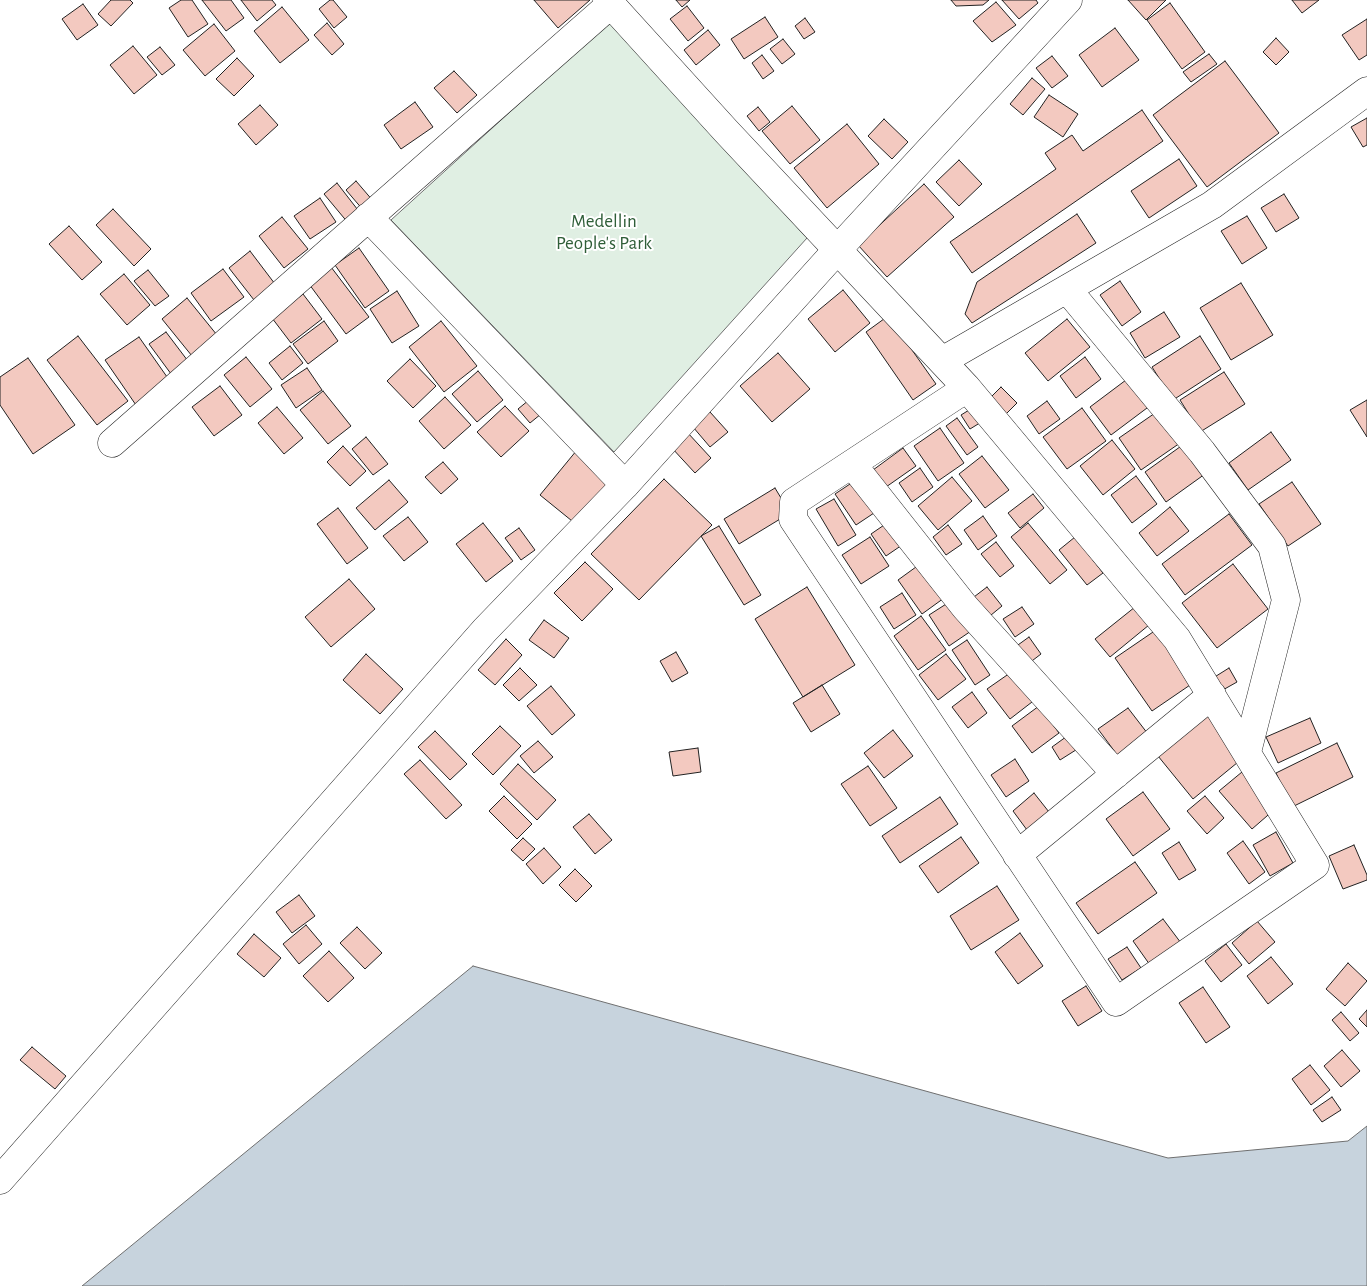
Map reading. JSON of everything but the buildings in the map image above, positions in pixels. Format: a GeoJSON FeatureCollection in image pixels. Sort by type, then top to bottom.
{"type":"FeatureCollection","features":[{"type":"Feature","properties":{"kind":"street"},"geometry":{"type":"LineString","coordinates":[[0,1180],[485,630],[625,486],[838,249],[1068,0]]}},
{"type":"Feature","properties":{"kind":"street"},"geometry":{"type":"LineString","coordinates":[[112,443],[609,2],[726,131],[967,388],[1177,638],[1315,865],[1116,1002],[793,519],[794,502],[967,388]]}},
{"type":"Feature","properties":{"kind":"street"},"geometry":{"type":"LineString","coordinates":[[942,361],[1212,205],[1367,91]]}},
{"type":"Feature","properties":{"kind":"street"},"geometry":{"type":"LineString","coordinates":[[368,217],[625,486]]}},
{"type":"Feature","properties":{"kind":"street"},"geometry":{"type":"LineString","coordinates":[[1067,289],[1202,452],[1272,546],[1286,600],[1247,752]]}},
{"type":"Feature","properties":{"kind":"street"},"geometry":{"type":"LineString","coordinates":[[852,464],[965,607],[1116,774]]}},
{"type":"Feature","properties":{"kind":"street"},"geometry":{"type":"LineString","coordinates":[[1017,855],[1212,695]]}},
{"type":"Feature","properties":{"kind":"green space","name":"Medellin People's Park"},"geometry":{"type":"Polygon","coordinates":[[[609,22],[807,238],[614,452],[391,220],[609,22]]]}},
{"type":"Feature","properties":{"kind":"shaded area"},"geometry":{"type":"Polygon","coordinates":[[[473,966],[1168,1158],[1348,1141],[1367,1126],[1367,1286],[82,1286],[473,966]]]}}]}
